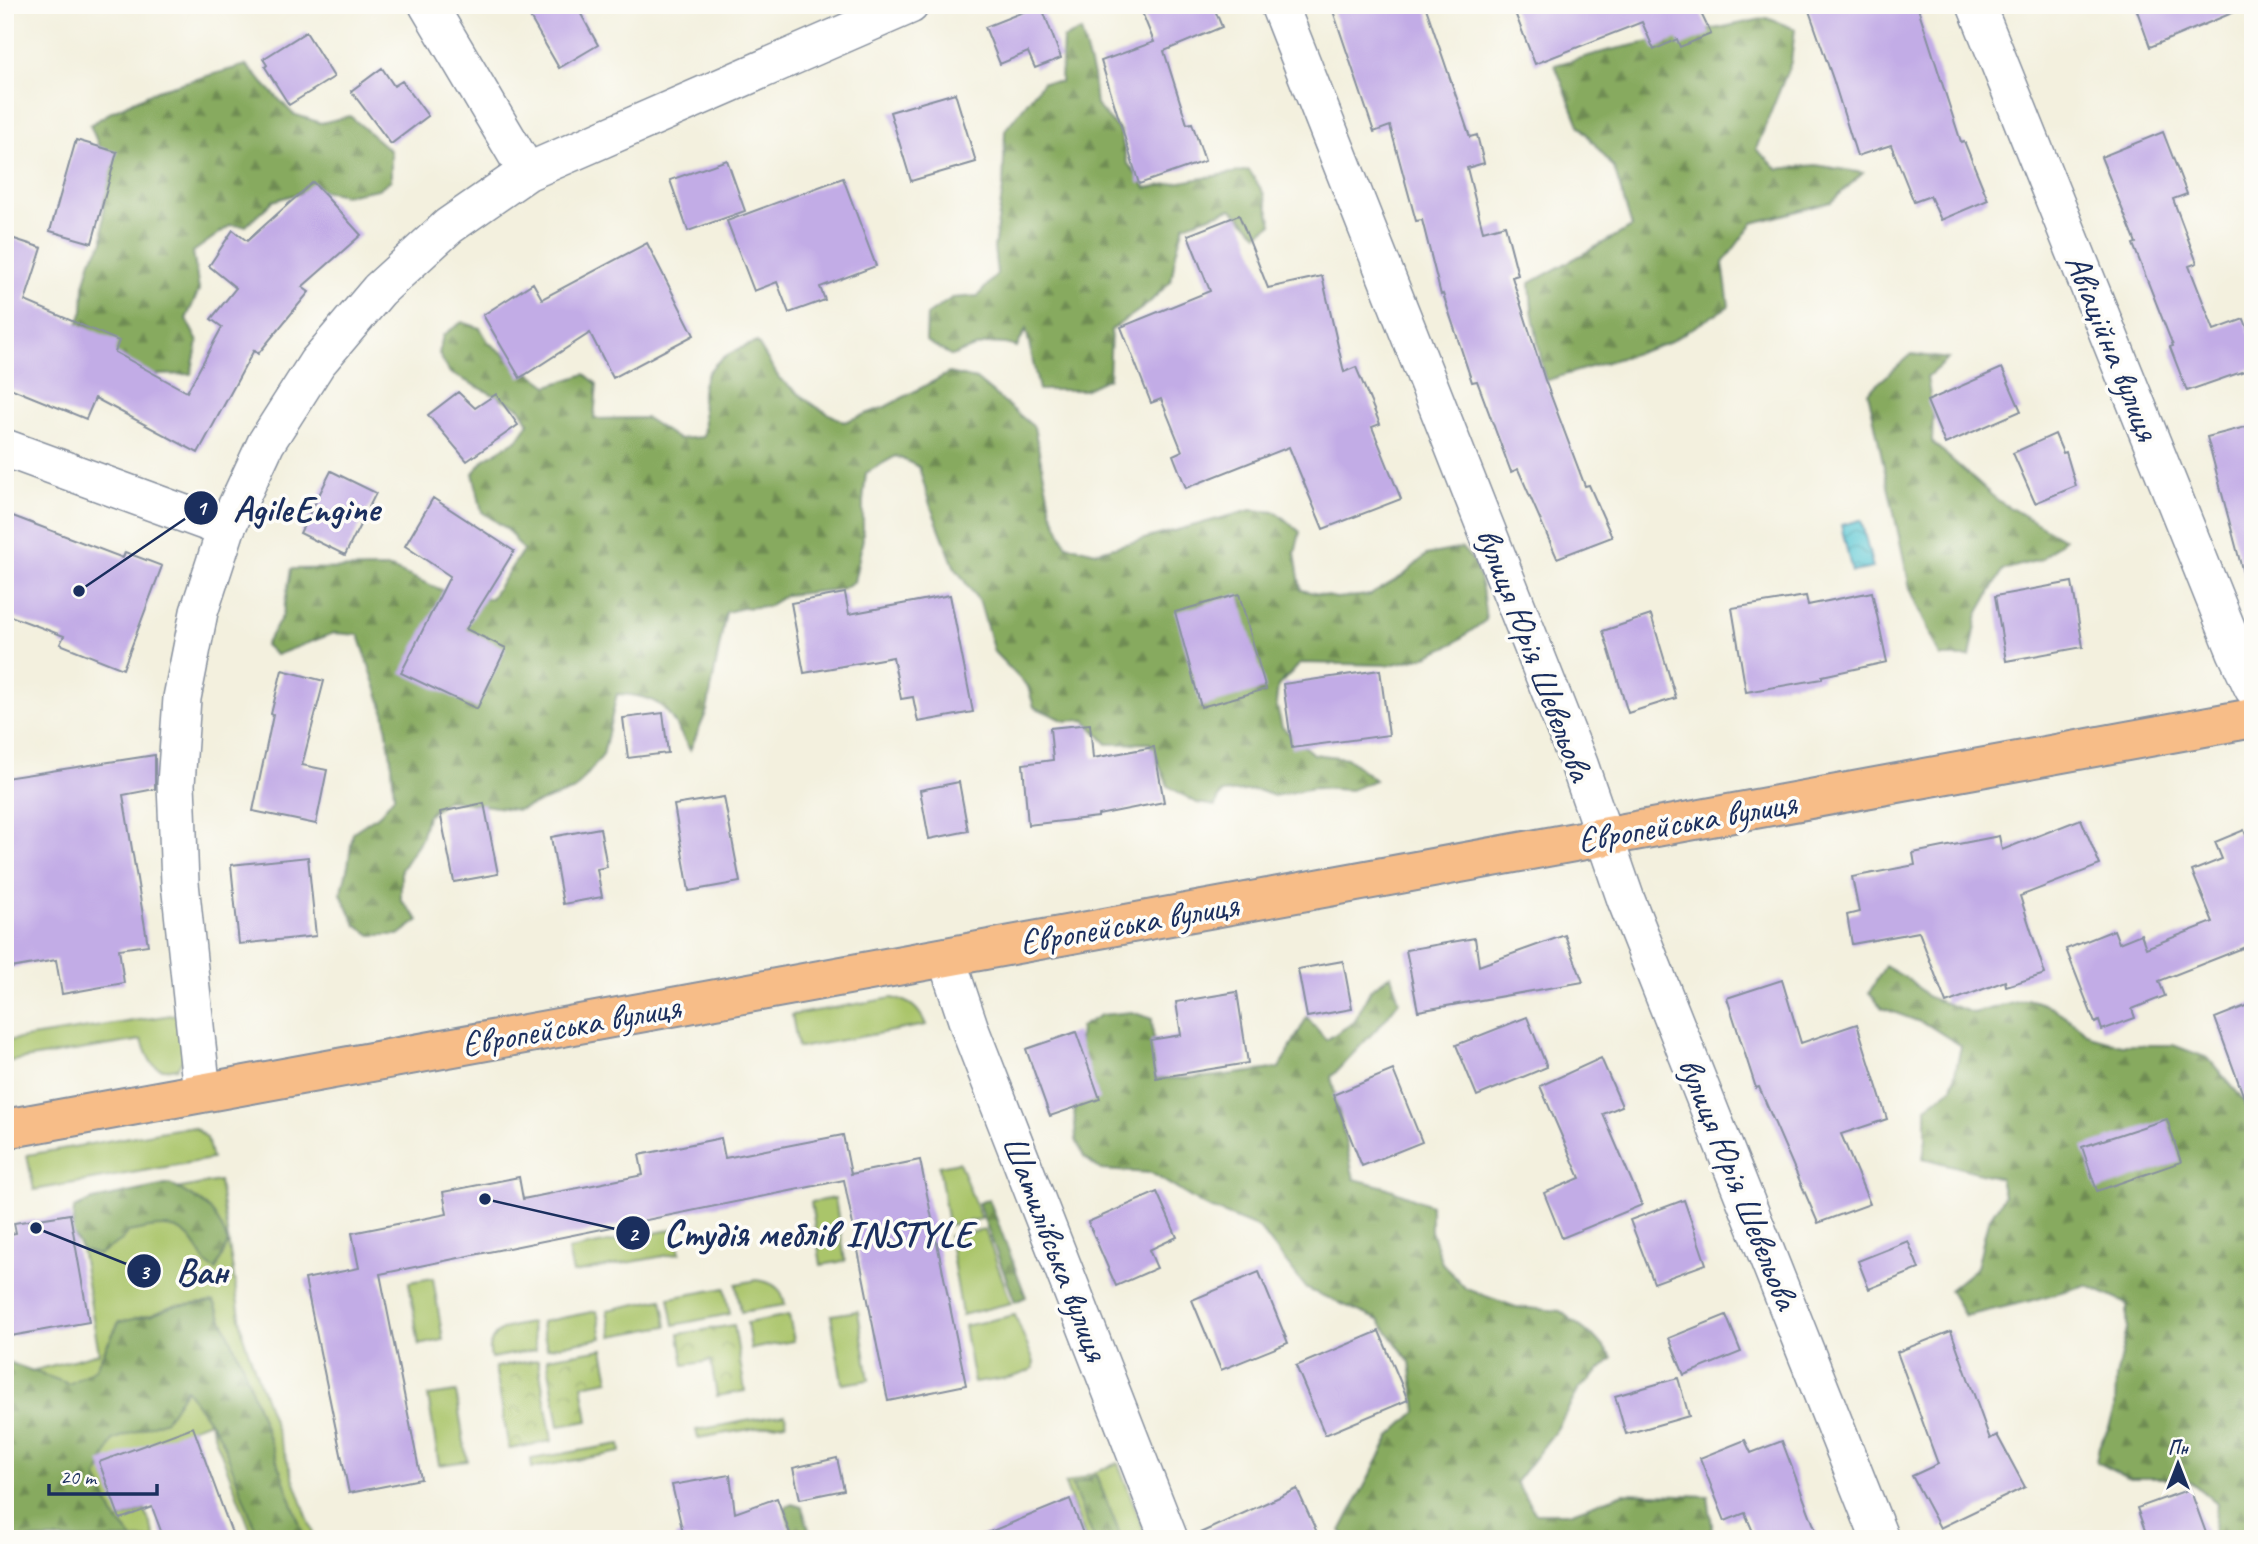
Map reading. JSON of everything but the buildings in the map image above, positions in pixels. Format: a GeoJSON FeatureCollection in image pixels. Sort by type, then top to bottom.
{"type":"FeatureCollection","features":[{"type":"Feature","properties":{"kind":"main road","name":"Європейська вулиця"},"geometry":{"type":"LineString","coordinates":[[5,1129],[2253,718]]}},
{"type":"Feature","properties":{"kind":"street"},"geometry":{"type":"LineString","coordinates":[[428,5],[527,173]]}},
{"type":"Feature","properties":{"kind":"street"},"geometry":{"type":"LineString","coordinates":[[202,1093],[180,883],[176,784],[182,698],[199,612],[226,529],[266,443],[317,363],[379,290],[449,226],[527,173],[911,5]]}},
{"type":"Feature","properties":{"kind":"street","name":"вулиця Юрія Шевельова"},"geometry":{"type":"LineString","coordinates":[[1279,5],[1579,764],[1626,900],[1880,1539]]}},
{"type":"Feature","properties":{"kind":"street","name":"Авіаційна вулиця"},"geometry":{"type":"LineString","coordinates":[[1976,5],[2236,652],[2253,688]]}},
{"type":"Feature","properties":{"kind":"street"},"geometry":{"type":"LineString","coordinates":[[5,448],[226,529]]}},
{"type":"Feature","properties":{"kind":"street","name":"Шатилівська вулиця"},"geometry":{"type":"LineString","coordinates":[[946,957],[971,1032],[1169,1539]]}},
{"type":"Feature","properties":{"kind":"green space"},"geometry":{"type":"Polygon","coordinates":[[[1767,18],[1795,29],[1791,62],[1756,149],[1778,169],[1816,165],[1863,173],[1831,202],[1753,223],[1723,263],[1729,306],[1666,344],[1545,381],[1532,310],[1530,283],[1632,227],[1614,168],[1579,125],[1555,65],[1610,50],[1767,18]]]}},
{"type":"Feature","properties":{"kind":"green space"},"geometry":{"type":"Polygon","coordinates":[[[1081,31],[1093,76],[1096,105],[1120,131],[1127,162],[1146,188],[1249,170],[1264,194],[1272,224],[1258,234],[1231,209],[1184,225],[1171,281],[1148,304],[1111,330],[1109,378],[1084,390],[1039,390],[1026,329],[1017,347],[991,344],[952,356],[926,341],[927,315],[952,298],[978,296],[997,274],[994,248],[1003,188],[1005,130],[1043,82],[1061,82],[1063,39],[1081,31]]]}},
{"type":"Feature","properties":{"kind":"green space"},"geometry":{"type":"Polygon","coordinates":[[[246,65],[293,114],[321,123],[350,116],[391,151],[391,180],[378,189],[345,195],[313,189],[273,201],[246,226],[231,225],[193,252],[199,290],[186,319],[198,342],[191,374],[157,375],[129,382],[78,324],[83,311],[84,286],[91,260],[103,242],[104,158],[90,125],[157,90],[246,65]]]}},
{"type":"Feature","properties":{"kind":"green space"},"geometry":{"type":"Polygon","coordinates":[[[462,322],[480,328],[489,343],[548,386],[585,374],[597,384],[594,419],[646,418],[678,439],[703,437],[702,392],[708,373],[721,359],[757,342],[779,378],[813,405],[844,422],[885,407],[949,373],[976,379],[1034,427],[1051,510],[1066,545],[1096,552],[1251,510],[1276,512],[1300,532],[1295,554],[1301,590],[1336,598],[1370,595],[1404,575],[1426,555],[1462,548],[1475,563],[1482,588],[1486,620],[1453,644],[1424,657],[1389,665],[1301,663],[1278,686],[1276,703],[1282,727],[1313,754],[1347,758],[1375,780],[1351,790],[1313,788],[1274,796],[1257,790],[1222,793],[1215,806],[1197,803],[1168,786],[1150,743],[1107,744],[1085,720],[1065,721],[1034,707],[1028,687],[994,652],[980,603],[954,566],[929,502],[919,467],[896,456],[866,473],[863,539],[854,582],[841,589],[786,595],[768,606],[726,612],[707,711],[690,750],[670,716],[656,702],[633,695],[617,694],[603,755],[575,790],[518,810],[447,800],[427,816],[421,839],[401,870],[401,900],[419,920],[399,935],[371,935],[356,925],[341,894],[353,832],[380,814],[394,796],[384,711],[359,635],[334,633],[276,655],[265,645],[283,615],[291,569],[391,568],[458,597],[491,598],[523,550],[507,529],[482,512],[473,473],[485,459],[518,439],[529,423],[520,408],[450,373],[439,354],[443,335],[462,322]]]}},
{"type":"Feature","properties":{"kind":"green space"},"geometry":{"type":"Polygon","coordinates":[[[1912,354],[1948,359],[1927,377],[1933,415],[1932,442],[1997,500],[2064,539],[2042,559],[2003,570],[1978,614],[1970,657],[1940,657],[1910,588],[1868,392],[1912,354]]]}},
{"type":"Feature","properties":{"kind":"green space"},"geometry":{"type":"Polygon","coordinates":[[[1885,966],[1911,981],[1928,997],[1973,1013],[2029,999],[2052,1007],[2093,1037],[2122,1045],[2173,1045],[2208,1058],[2247,1104],[2253,1143],[2253,1539],[2204,1539],[2213,1535],[2217,1504],[2190,1481],[2127,1478],[2096,1462],[2099,1446],[2115,1409],[2116,1377],[2127,1329],[2127,1304],[2086,1285],[1965,1316],[1949,1290],[1977,1267],[1988,1221],[2004,1196],[2000,1178],[1923,1158],[1926,1107],[1952,1088],[1961,1046],[1928,1025],[1882,1008],[1869,993],[1885,966]]]}},
{"type":"Feature","properties":{"kind":"green space"},"geometry":{"type":"Polygon","coordinates":[[[1391,975],[1399,1001],[1331,1077],[1354,1179],[1385,1187],[1431,1205],[1431,1231],[1442,1263],[1466,1289],[1516,1307],[1560,1311],[1595,1338],[1613,1358],[1579,1389],[1557,1429],[1516,1482],[1535,1513],[1569,1513],[1624,1493],[1708,1496],[1711,1539],[1350,1539],[1341,1531],[1391,1435],[1417,1411],[1410,1362],[1379,1320],[1307,1289],[1259,1228],[1203,1205],[1151,1173],[1101,1170],[1084,1157],[1076,1140],[1074,1108],[1080,1027],[1101,1015],[1132,1012],[1152,1019],[1156,1078],[1203,1077],[1279,1068],[1307,1017],[1326,1040],[1354,1022],[1371,989],[1391,975]]]}},
{"type":"Feature","properties":{"kind":"green space"},"geometry":{"type":"Polygon","coordinates":[[[892,998],[913,1006],[926,1025],[798,1048],[792,1015],[892,998]]]}},
{"type":"Feature","properties":{"kind":"green space"},"geometry":{"type":"Polygon","coordinates":[[[185,1013],[184,1058],[177,1068],[162,1069],[153,1064],[142,1040],[5,1062],[5,1041],[185,1013]]]}},
{"type":"Feature","properties":{"kind":"green space"},"geometry":{"type":"Polygon","coordinates":[[[187,1127],[195,1128],[207,1138],[212,1159],[34,1190],[27,1155],[187,1127]]]}},
{"type":"Feature","properties":{"kind":"green space"},"geometry":{"type":"Polygon","coordinates":[[[959,1162],[981,1219],[948,1225],[939,1166],[959,1162]]]}},
{"type":"Feature","properties":{"kind":"green space"},"geometry":{"type":"Polygon","coordinates":[[[219,1181],[243,1336],[315,1539],[254,1539],[209,1421],[193,1427],[121,1519],[145,1510],[156,1539],[5,1539],[5,1378],[99,1353],[74,1208],[219,1181]]]}},
{"type":"Feature","properties":{"kind":"green space"},"geometry":{"type":"Polygon","coordinates":[[[170,1184],[200,1201],[218,1220],[228,1243],[216,1270],[205,1262],[184,1233],[168,1227],[128,1232],[122,1240],[98,1255],[82,1250],[72,1233],[74,1208],[93,1200],[170,1184]]]}},
{"type":"Feature","properties":{"kind":"green space"},"geometry":{"type":"Polygon","coordinates":[[[835,1198],[845,1261],[821,1265],[811,1202],[835,1198]]]}},
{"type":"Feature","properties":{"kind":"green space"},"geometry":{"type":"Polygon","coordinates":[[[989,1199],[1026,1297],[1015,1302],[978,1203],[989,1199]]]}},
{"type":"Feature","properties":{"kind":"green space"},"geometry":{"type":"Polygon","coordinates":[[[675,1229],[680,1253],[573,1273],[568,1250],[675,1229]]]}},
{"type":"Feature","properties":{"kind":"green space"},"geometry":{"type":"Polygon","coordinates":[[[985,1230],[1011,1303],[962,1315],[949,1236],[985,1230]]]}},
{"type":"Feature","properties":{"kind":"green space"},"geometry":{"type":"Polygon","coordinates":[[[433,1278],[443,1340],[419,1345],[409,1282],[433,1278]]]}},
{"type":"Feature","properties":{"kind":"green space"},"geometry":{"type":"Polygon","coordinates":[[[757,1280],[776,1287],[782,1294],[785,1305],[741,1312],[736,1284],[757,1280]]]}},
{"type":"Feature","properties":{"kind":"green space"},"geometry":{"type":"Polygon","coordinates":[[[725,1288],[730,1314],[674,1325],[669,1298],[725,1288]]]}},
{"type":"Feature","properties":{"kind":"green space"},"geometry":{"type":"Polygon","coordinates":[[[662,1299],[667,1326],[612,1336],[607,1310],[662,1299]]]}},
{"type":"Feature","properties":{"kind":"green space"},"geometry":{"type":"Polygon","coordinates":[[[214,1302],[241,1361],[305,1539],[259,1539],[221,1438],[186,1389],[166,1420],[113,1440],[97,1477],[113,1515],[133,1539],[5,1539],[5,1361],[69,1384],[95,1369],[119,1322],[152,1315],[174,1306],[214,1302]]]}},
{"type":"Feature","properties":{"kind":"green space"},"geometry":{"type":"Polygon","coordinates":[[[597,1311],[602,1338],[547,1348],[541,1322],[597,1311]]]}},
{"type":"Feature","properties":{"kind":"green space"},"geometry":{"type":"Polygon","coordinates":[[[858,1311],[869,1380],[842,1384],[831,1315],[858,1311]]]}},
{"type":"Feature","properties":{"kind":"green space"},"geometry":{"type":"Polygon","coordinates":[[[789,1315],[794,1341],[751,1349],[747,1323],[789,1315]]]}},
{"type":"Feature","properties":{"kind":"green space"},"geometry":{"type":"Polygon","coordinates":[[[1015,1315],[1034,1362],[1033,1368],[1013,1377],[974,1383],[964,1326],[1015,1315]]]}},
{"type":"Feature","properties":{"kind":"green space"},"geometry":{"type":"Polygon","coordinates":[[[531,1323],[536,1350],[491,1358],[491,1341],[495,1335],[507,1328],[531,1323]]]}},
{"type":"Feature","properties":{"kind":"green space"},"geometry":{"type":"Polygon","coordinates":[[[734,1325],[745,1391],[717,1396],[711,1361],[684,1365],[679,1334],[734,1325]]]}},
{"type":"Feature","properties":{"kind":"green space"},"geometry":{"type":"Polygon","coordinates":[[[603,1349],[609,1380],[582,1385],[588,1421],[559,1426],[547,1358],[603,1349]]]}},
{"type":"Feature","properties":{"kind":"green space"},"geometry":{"type":"Polygon","coordinates":[[[538,1360],[552,1441],[509,1449],[495,1367],[538,1360]]]}},
{"type":"Feature","properties":{"kind":"green space"},"geometry":{"type":"Polygon","coordinates":[[[456,1392],[467,1461],[439,1465],[428,1396],[456,1392]]]}},
{"type":"Feature","properties":{"kind":"green space"},"geometry":{"type":"Polygon","coordinates":[[[785,1414],[786,1423],[698,1438],[696,1430],[785,1414]]]}},
{"type":"Feature","properties":{"kind":"green space"},"geometry":{"type":"Polygon","coordinates":[[[620,1444],[621,1452],[532,1468],[531,1459],[620,1444]]]}},
{"type":"Feature","properties":{"kind":"green space"},"geometry":{"type":"Polygon","coordinates":[[[1118,1463],[1147,1539],[1086,1539],[1065,1484],[1118,1463]]]}},
{"type":"Feature","properties":{"kind":"green space"},"geometry":{"type":"Polygon","coordinates":[[[1096,1475],[1122,1539],[1094,1539],[1072,1485],[1096,1475]]]}},
{"type":"Feature","properties":{"kind":"green space"},"geometry":{"type":"Polygon","coordinates":[[[792,1504],[802,1507],[812,1539],[793,1539],[785,1507],[792,1504]]]}},
{"type":"Feature","properties":{"kind":"water"},"geometry":{"type":"Polygon","coordinates":[[[1861,520],[1873,568],[1852,572],[1841,525],[1861,520]]]}},
{"type":"Feature","properties":{"kind":"place","name":"AgileEngine"},"geometry":{"type":"Point","coordinates":[79,591]}},
{"type":"Feature","properties":{"kind":"place","name":"Студія меблів INSTYLE"},"geometry":{"type":"Point","coordinates":[485,1199]}},
{"type":"Feature","properties":{"kind":"place","name":"Ван"},"geometry":{"type":"Point","coordinates":[36,1228]}}]}
